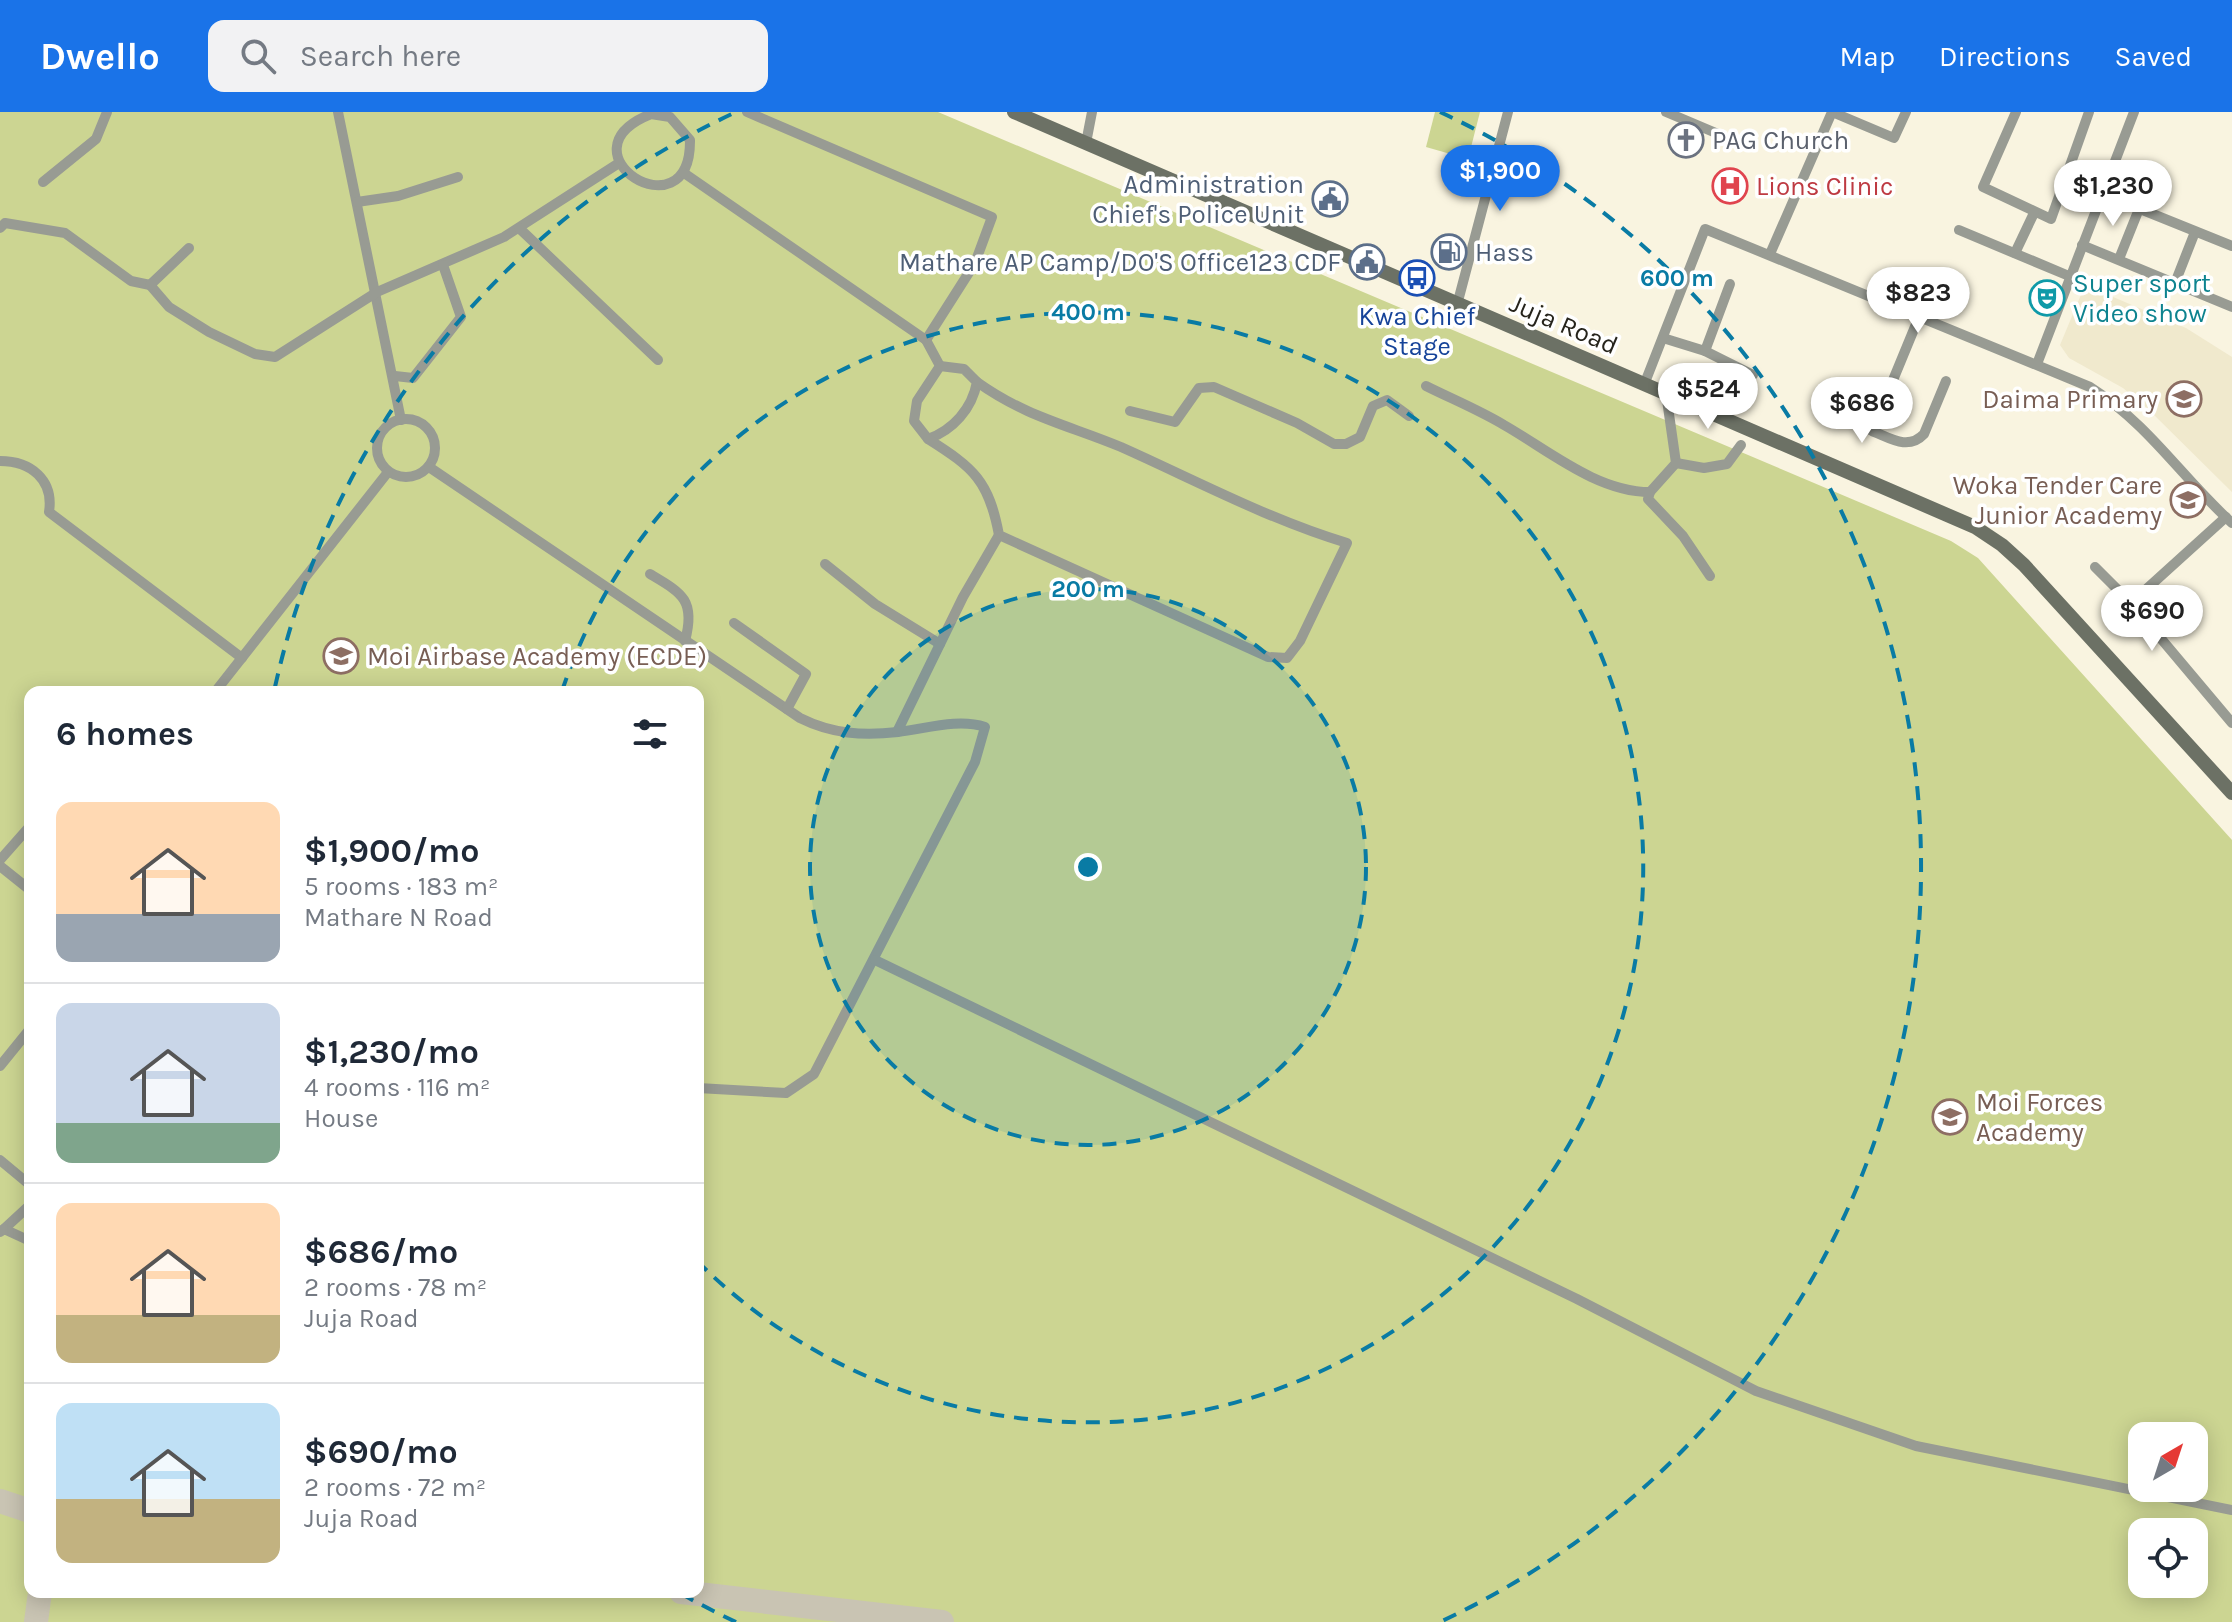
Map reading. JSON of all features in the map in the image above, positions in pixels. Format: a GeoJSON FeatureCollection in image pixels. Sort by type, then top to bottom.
{"type":"FeatureCollection","features":[{"type":"Feature","properties":{"kind":"main road","name":"Juja Road"},"geometry":{"type":"LineString","coordinates":[[1014,112],[1961,520],[2002,545],[2232,793]]}},
{"type":"Feature","properties":{"kind":"street"},"geometry":{"type":"LineString","coordinates":[[43,182],[96,139],[107,112]]}},
{"type":"Feature","properties":{"kind":"street"},"geometry":{"type":"LineString","coordinates":[[338,112],[395,376],[401,420]]}},
{"type":"Feature","properties":{"kind":"street"},"geometry":{"type":"LineString","coordinates":[[747,112],[992,217],[975,263],[926,340]]}},
{"type":"Feature","properties":{"kind":"street"},"geometry":{"type":"LineString","coordinates":[[1086,143],[1092,112]]}},
{"type":"Feature","properties":{"kind":"street"},"geometry":{"type":"LineString","coordinates":[[1457,305],[1508,112]]}},
{"type":"Feature","properties":{"kind":"street"},"geometry":{"type":"LineString","coordinates":[[1666,112],[1723,136]]}},
{"type":"Feature","properties":{"kind":"street"},"geometry":{"type":"LineString","coordinates":[[1770,254],[1832,112],[1894,138],[1906,112]]}},
{"type":"Feature","properties":{"kind":"street"},"geometry":{"type":"LineString","coordinates":[[2016,112],[1983,187],[2034,213],[2054,217],[2089,112]]}},
{"type":"Feature","properties":{"kind":"street"},"geometry":{"type":"LineString","coordinates":[[2037,364],[2134,112]]}},
{"type":"Feature","properties":{"kind":"street"},"geometry":{"type":"LineString","coordinates":[[651,114],[672,114],[690,140],[690,159],[684,173],[669,184],[653,187],[639,182],[619,163],[616,144],[623,130],[651,114]]}},
{"type":"Feature","properties":{"kind":"street"},"geometry":{"type":"LineString","coordinates":[[0,228],[5,223],[65,233],[131,281],[150,285],[169,307],[209,332],[255,354],[275,357],[377,292],[443,265],[519,228],[619,163]]}},
{"type":"Feature","properties":{"kind":"street"},"geometry":{"type":"LineString","coordinates":[[684,173],[926,340],[940,366]]}},
{"type":"Feature","properties":{"kind":"street"},"geometry":{"type":"LineString","coordinates":[[357,202],[398,196],[458,177]]}},
{"type":"Feature","properties":{"kind":"street"},"geometry":{"type":"LineString","coordinates":[[2103,194],[2232,246]]}},
{"type":"Feature","properties":{"kind":"street"},"geometry":{"type":"LineString","coordinates":[[2119,259],[2139,209]]}},
{"type":"Feature","properties":{"kind":"street"},"geometry":{"type":"LineString","coordinates":[[2015,253],[2034,213]]}},
{"type":"Feature","properties":{"kind":"street"},"geometry":{"type":"LineString","coordinates":[[519,228],[658,360]]}},
{"type":"Feature","properties":{"kind":"street"},"geometry":{"type":"LineString","coordinates":[[1644,385],[1705,229],[2090,387],[2122,407],[2155,438],[2229,520],[2131,603]]}},
{"type":"Feature","properties":{"kind":"street"},"geometry":{"type":"LineString","coordinates":[[1959,230],[2069,276]]}},
{"type":"Feature","properties":{"kind":"street"},"geometry":{"type":"LineString","coordinates":[[2175,283],[2195,232]]}},
{"type":"Feature","properties":{"kind":"street"},"geometry":{"type":"LineString","coordinates":[[2082,245],[2231,304]]}},
{"type":"Feature","properties":{"kind":"street"},"geometry":{"type":"LineString","coordinates":[[150,285],[189,248]]}},
{"type":"Feature","properties":{"kind":"street"},"geometry":{"type":"LineString","coordinates":[[395,376],[413,378],[461,317],[443,265]]}},
{"type":"Feature","properties":{"kind":"street"},"geometry":{"type":"LineString","coordinates":[[1705,351],[1730,284]]}},
{"type":"Feature","properties":{"kind":"street"},"geometry":{"type":"LineString","coordinates":[[1919,317],[1872,431],[1904,444],[1918,441],[1924,434],[1946,381]]}},
{"type":"Feature","properties":{"kind":"street"},"geometry":{"type":"LineString","coordinates":[[1663,338],[1705,351],[1753,375]]}},
{"type":"Feature","properties":{"kind":"street"},"geometry":{"type":"LineString","coordinates":[[940,366],[964,369],[1004,401],[1049,423],[1096,437],[1347,543],[1300,641],[1287,658],[1268,657],[999,535]]}},
{"type":"Feature","properties":{"kind":"street"},"geometry":{"type":"LineString","coordinates":[[897,732],[999,535],[993,502],[981,480],[965,462],[928,439],[914,421],[917,401],[940,366]]}},
{"type":"Feature","properties":{"kind":"street"},"geometry":{"type":"LineString","coordinates":[[928,439],[947,432],[974,399],[977,382]]}},
{"type":"Feature","properties":{"kind":"street"},"geometry":{"type":"LineString","coordinates":[[1426,386],[1503,424],[1605,483],[1633,492],[1650,492]]}},
{"type":"Feature","properties":{"kind":"street"},"geometry":{"type":"LineString","coordinates":[[1130,411],[1175,422],[1199,388],[1214,387],[1297,423],[1334,444],[1346,444],[1360,437],[1373,406],[1387,400],[1409,416]]}},
{"type":"Feature","properties":{"kind":"street"},"geometry":{"type":"LineString","coordinates":[[1666,393],[1676,463]]}},
{"type":"Feature","properties":{"kind":"street"},"geometry":{"type":"LineString","coordinates":[[401,420],[415,421],[427,428],[434,441],[435,455],[429,467],[409,478],[388,472],[380,461],[377,448],[380,435],[389,425],[401,420]]}},
{"type":"Feature","properties":{"kind":"street"},"geometry":{"type":"LineString","coordinates":[[1676,463],[1704,468],[1727,464],[1741,445]]}},
{"type":"Feature","properties":{"kind":"street"},"geometry":{"type":"LineString","coordinates":[[0,461],[16,461],[39,476],[47,483],[51,495],[49,512],[242,658]]}},
{"type":"Feature","properties":{"kind":"street"},"geometry":{"type":"LineString","coordinates":[[1676,463],[1650,492],[1648,499],[1683,536],[1710,576]]}},
{"type":"Feature","properties":{"kind":"street"},"geometry":{"type":"LineString","coordinates":[[429,467],[787,709],[827,731],[897,732],[955,724],[985,727],[975,762],[814,1074],[786,1093],[704,1088]]}},
{"type":"Feature","properties":{"kind":"street"},"geometry":{"type":"LineString","coordinates":[[220,686],[388,472]]}},
{"type":"Feature","properties":{"kind":"street"},"geometry":{"type":"LineString","coordinates":[[825,564],[875,604],[940,644]]}},
{"type":"Feature","properties":{"kind":"street"},"geometry":{"type":"LineString","coordinates":[[2095,567],[2131,603],[2232,723]]}},
{"type":"Feature","properties":{"kind":"street"},"geometry":{"type":"LineString","coordinates":[[650,574],[681,593],[691,617],[685,641]]}},
{"type":"Feature","properties":{"kind":"street"},"geometry":{"type":"LineString","coordinates":[[734,623],[806,674],[787,709]]}},
{"type":"Feature","properties":{"kind":"street"},"geometry":{"type":"LineString","coordinates":[[24,833],[0,863],[24,885]]}},
{"type":"Feature","properties":{"kind":"street"},"geometry":{"type":"LineString","coordinates":[[875,960],[1577,1299],[1756,1391],[1916,1446],[2232,1510]]}},
{"type":"Feature","properties":{"kind":"street"},"geometry":{"type":"LineString","coordinates":[[0,1066],[24,1036]]}},
{"type":"Feature","properties":{"kind":"street"},"geometry":{"type":"LineString","coordinates":[[0,1160],[24,1180]]}},
{"type":"Feature","properties":{"kind":"street"},"geometry":{"type":"LineString","coordinates":[[24,1211],[2,1231],[24,1239]]}},
{"type":"Feature","properties":{"kind":"shaded area","name":"Daima Primary"},"geometry":{"type":"Polygon","coordinates":[[[2085,285],[2186,328],[2232,357],[2232,492],[2123,388],[2069,358],[2060,345],[2085,285]]]}},
{"type":"Feature","properties":{"kind":"green space"},"geometry":{"type":"Polygon","coordinates":[[[0,112],[938,112],[1951,541],[1978,558],[2232,840],[2232,1622],[0,1622],[0,112]]]}},
{"type":"Feature","properties":{"kind":"green space"},"geometry":{"type":"Polygon","coordinates":[[[1435,112],[1480,112],[1468,159],[1426,147],[1435,112]]]}},
{"type":"Feature","properties":{"kind":"taxiway"},"geometry":{"type":"LineString","coordinates":[[0,1501],[24,1509]]}},
{"type":"Feature","properties":{"kind":"taxiway"},"geometry":{"type":"LineString","coordinates":[[704,1595],[942,1622]]}},
{"type":"Feature","properties":{"kind":"taxiway"},"geometry":{"type":"LineString","coordinates":[[36,1622],[39,1598]]}},
{"type":"Feature","properties":{"kind":"place","name":"PAG Church"},"geometry":{"type":"Point","coordinates":[1686,140]}},
{"type":"Feature","properties":{"kind":"place","name":"Lions Clinic"},"geometry":{"type":"Point","coordinates":[1730,186]}},
{"type":"Feature","properties":{"kind":"place","name":"Administration Chief's Police Unit"},"geometry":{"type":"Point","coordinates":[1330,199]}},
{"type":"Feature","properties":{"kind":"place","name":"Hass"},"geometry":{"type":"Point","coordinates":[1449,252]}},
{"type":"Feature","properties":{"kind":"place","name":"Mathare AP Camp/DO'S Office123 CDF"},"geometry":{"type":"Point","coordinates":[1367,262]}},
{"type":"Feature","properties":{"kind":"place","name":"Kwa Chief Stage"},"geometry":{"type":"Point","coordinates":[1417,278]}},
{"type":"Feature","properties":{"kind":"place","name":"Super sport Video show"},"geometry":{"type":"Point","coordinates":[2047,298]}},
{"type":"Feature","properties":{"kind":"place","name":"Daima Primary"},"geometry":{"type":"Point","coordinates":[2184,399]}},
{"type":"Feature","properties":{"kind":"place","name":"Woka Tender Care Junior Academy"},"geometry":{"type":"Point","coordinates":[2188,500]}},
{"type":"Feature","properties":{"kind":"place","name":"Moi Airbase Academy (ECDE)"},"geometry":{"type":"Point","coordinates":[341,656]}},
{"type":"Feature","properties":{"kind":"place","name":"Moi Forces Academy"},"geometry":{"type":"Point","coordinates":[1950,1117]}}]}
